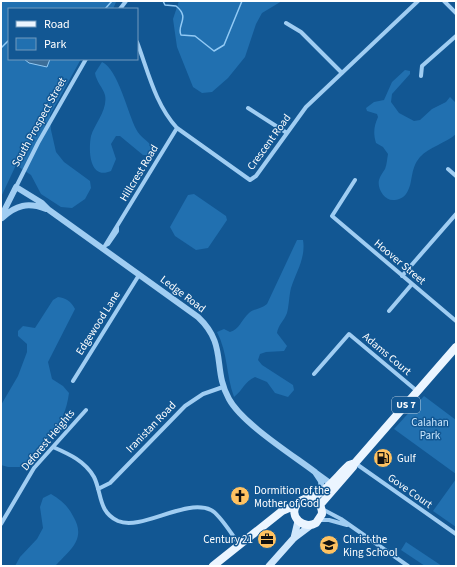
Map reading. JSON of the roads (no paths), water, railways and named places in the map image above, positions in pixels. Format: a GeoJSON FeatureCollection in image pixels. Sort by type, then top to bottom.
{"type":"FeatureCollection","features":[{"type":"Feature","properties":{"kind":"main road","name":"US 7"},"geometry":{"type":"LineString","coordinates":[[321,507],[333,485],[349,465],[354,463],[456,347]]}},
{"type":"Feature","properties":{"kind":"main road","name":"US 7"},"geometry":{"type":"LineString","coordinates":[[310,498],[333,485]]}},
{"type":"Feature","properties":{"kind":"main road"},"geometry":{"type":"LineString","coordinates":[[213,566],[285,510],[304,499],[310,498],[316,500],[321,507],[319,520],[294,538],[269,566]]}},
{"type":"Feature","properties":{"kind":"main road"},"geometry":{"type":"LineString","coordinates":[[294,538],[297,519],[296,505]]}},
{"type":"Feature","properties":{"kind":"main road"},"geometry":{"type":"LineString","coordinates":[[277,516],[286,515],[310,526]]}},
{"type":"Feature","properties":{"kind":"street","name":"Crescent Road"},"geometry":{"type":"LineString","coordinates":[[138,45],[157,96],[165,113],[177,128],[250,180],[256,176],[306,106],[418,1]]}},
{"type":"Feature","properties":{"kind":"street"},"geometry":{"type":"LineString","coordinates":[[444,1],[456,13]]}},
{"type":"Feature","properties":{"kind":"street"},"geometry":{"type":"LineString","coordinates":[[286,23],[301,32],[342,73]]}},
{"type":"Feature","properties":{"kind":"street"},"geometry":{"type":"LineString","coordinates":[[421,76],[422,66],[456,36]]}},
{"type":"Feature","properties":{"kind":"street","name":"South Prospect Street"},"geometry":{"type":"LineString","coordinates":[[1,218],[38,143],[85,60]]}},
{"type":"Feature","properties":{"kind":"street"},"geometry":{"type":"LineString","coordinates":[[248,108],[287,133]]}},
{"type":"Feature","properties":{"kind":"street","name":"Hillcrest Road"},"geometry":{"type":"LineString","coordinates":[[105,247],[117,231],[117,227],[177,128]]}},
{"type":"Feature","properties":{"kind":"street"},"geometry":{"type":"LineString","coordinates":[[448,169],[456,176]]}},
{"type":"Feature","properties":{"kind":"street","name":"Hoover Street"},"geometry":{"type":"LineString","coordinates":[[355,180],[332,216],[456,321]]}},
{"type":"Feature","properties":{"kind":"street","name":"Ledge Road"},"geometry":{"type":"LineString","coordinates":[[16,187],[42,203],[49,210],[105,247],[139,275],[190,311],[207,326],[217,346],[223,386],[231,403],[240,414],[333,485]]}},
{"type":"Feature","properties":{"kind":"street","name":"Ledge Road"},"geometry":{"type":"LineString","coordinates":[[1,218],[10,210],[20,205],[30,204],[49,210]]}},
{"type":"Feature","properties":{"kind":"street"},"geometry":{"type":"LineString","coordinates":[[402,276],[456,214]]}},
{"type":"Feature","properties":{"kind":"street","name":"Edgewood Lane"},"geometry":{"type":"LineString","coordinates":[[72,380],[139,275]]}},
{"type":"Feature","properties":{"kind":"street"},"geometry":{"type":"LineString","coordinates":[[389,311],[412,284]]}},
{"type":"Feature","properties":{"kind":"street","name":"Adams Court"},"geometry":{"type":"LineString","coordinates":[[314,374],[349,334],[417,391]]}},
{"type":"Feature","properties":{"kind":"street","name":"Iranistan Road"},"geometry":{"type":"LineString","coordinates":[[98,489],[110,483],[185,406],[203,394],[223,386]]}},
{"type":"Feature","properties":{"kind":"street","name":"Deforest Heights"},"geometry":{"type":"LineString","coordinates":[[1,524],[34,468],[86,410]]}},
{"type":"Feature","properties":{"kind":"street"},"geometry":{"type":"LineString","coordinates":[[53,447],[84,464],[94,478],[103,508],[112,517],[122,522],[134,523],[184,510],[210,510],[240,546]]}},
{"type":"Feature","properties":{"kind":"street","name":"Gove Court"},"geometry":{"type":"LineString","coordinates":[[354,463],[456,534]]}},
{"type":"Feature","properties":{"kind":"street","name":"Ledge Road"},"geometry":{"type":"LineString","coordinates":[[314,472],[320,481],[322,491]]}},
{"type":"Feature","properties":{"kind":"street"},"geometry":{"type":"LineString","coordinates":[[321,507],[341,519],[408,566]]}},
{"type":"Feature","properties":{"kind":"street"},"geometry":{"type":"LineString","coordinates":[[319,520],[329,520],[349,526]]}},
{"type":"Feature","properties":{"kind":"waterway"},"geometry":{"type":"LineString","coordinates":[[106,8],[112,1]]}},
{"type":"Feature","properties":{"kind":"waterway"},"geometry":{"type":"LineString","coordinates":[[163,1],[165,5],[176,6],[180,10],[183,18],[180,28],[181,35],[195,36],[214,51],[224,45],[242,1]]}},
{"type":"Feature","properties":{"kind":"waterway"},"geometry":{"type":"LineString","coordinates":[[1,48],[8,41]]}},
{"type":"Feature","properties":{"kind":"place","name":"Gulf"},"geometry":{"type":"Point","coordinates":[383,458]}},
{"type":"Feature","properties":{"kind":"place","name":"Dormition of the Mother of God"},"geometry":{"type":"Point","coordinates":[240,496]}},
{"type":"Feature","properties":{"kind":"place","name":"Century 21"},"geometry":{"type":"Point","coordinates":[267,539]}},
{"type":"Feature","properties":{"kind":"place","name":"Christ the King School"},"geometry":{"type":"Point","coordinates":[329,545]}},
{"type":"Feature","properties":{"kind":"park label","name":"Calahan Park"},"geometry":{"type":"Point","coordinates":[430,428]}}]}
